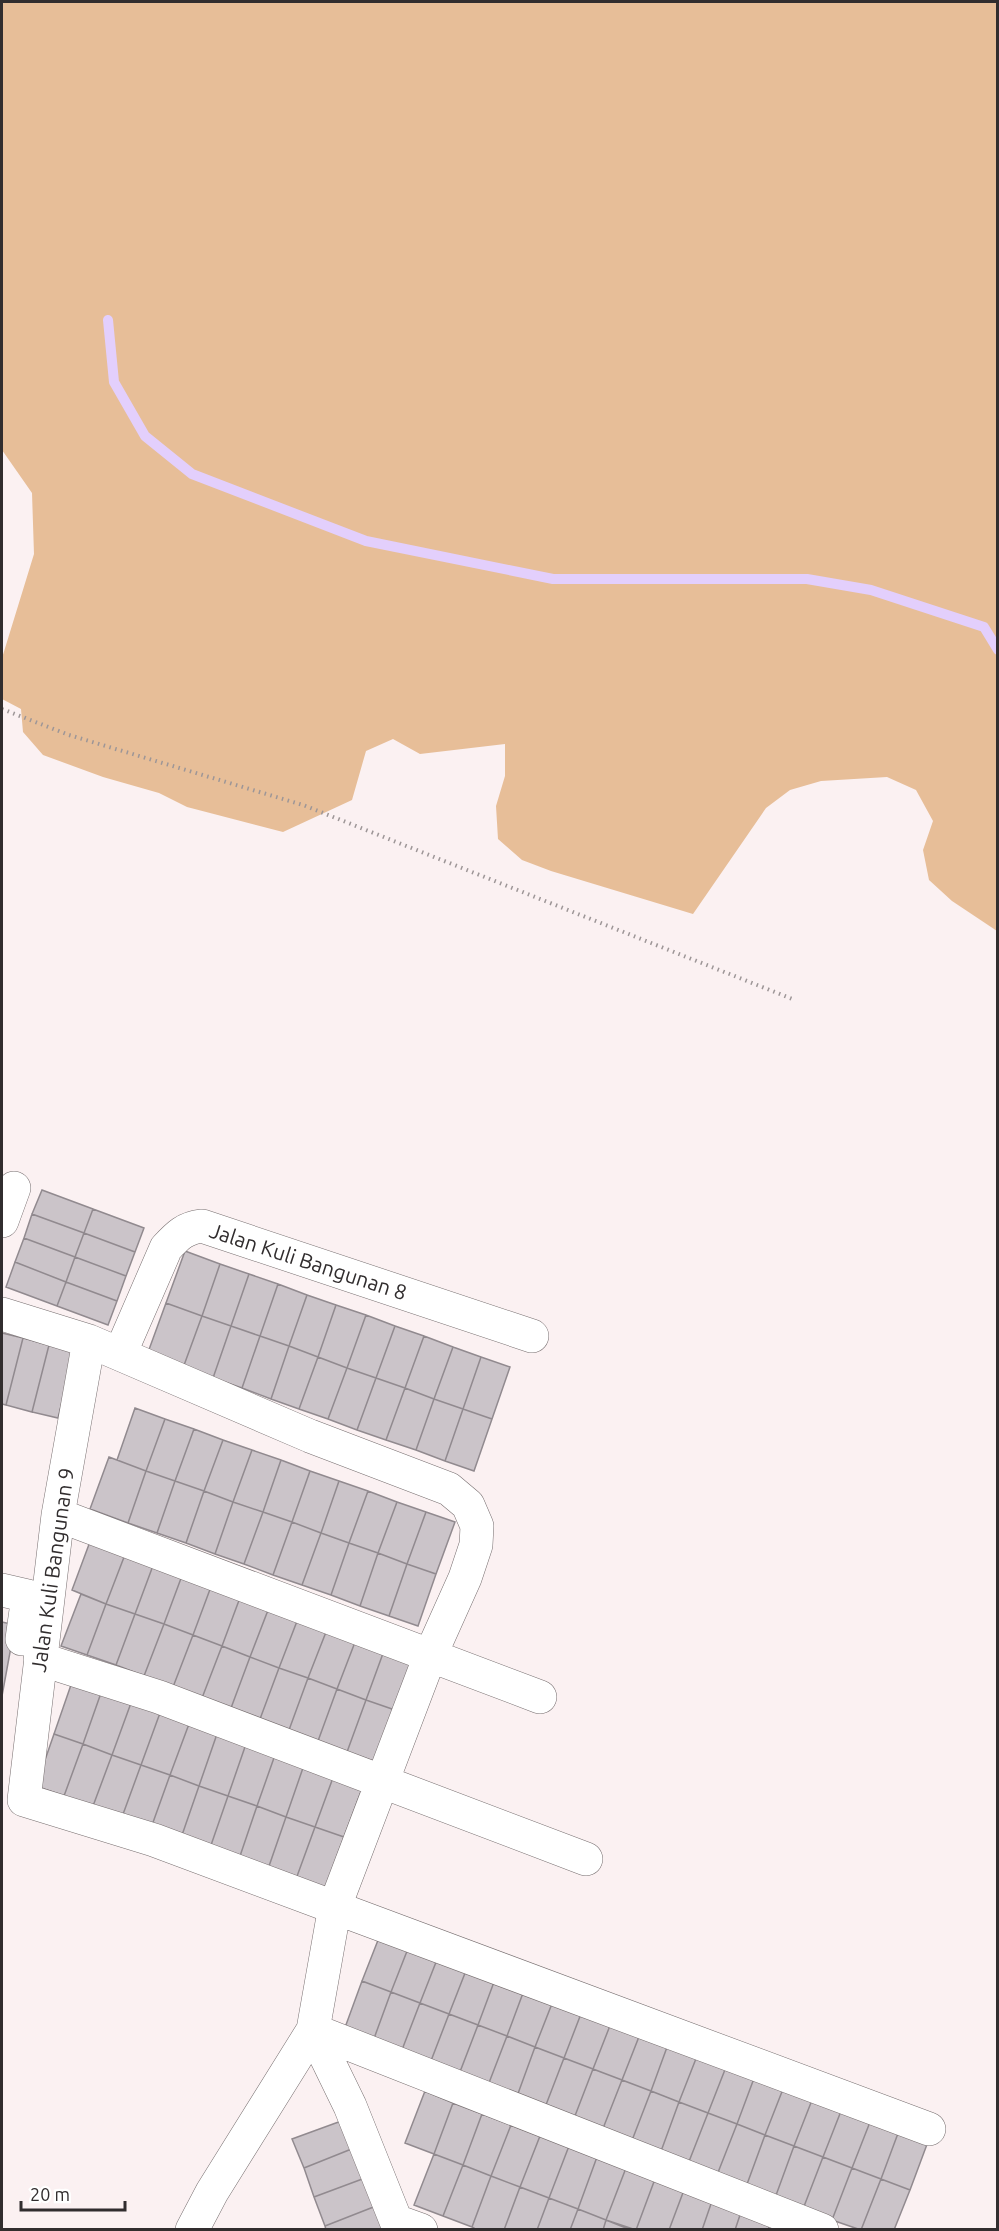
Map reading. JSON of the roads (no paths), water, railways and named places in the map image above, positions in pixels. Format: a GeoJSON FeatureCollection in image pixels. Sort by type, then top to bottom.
{"type":"FeatureCollection","features":[{"type":"Feature","properties":{"kind":"street"},"geometry":{"type":"LineString","coordinates":[[2,1221],[14,1188]]}},
{"type":"Feature","properties":{"kind":"street","name":"Jalan Kuli Bangunan 8"},"geometry":{"type":"LineString","coordinates":[[120,1354],[166,1248],[178,1234],[189,1227],[202,1226],[532,1336]]}},
{"type":"Feature","properties":{"kind":"street"},"geometry":{"type":"LineString","coordinates":[[2,1314],[89,1341],[310,1436],[449,1490],[468,1505],[477,1526],[476,1545],[465,1578],[430,1656],[335,1906],[313,2030],[212,2192],[192,2229]]}},
{"type":"Feature","properties":{"kind":"street","name":"Jalan Kuli Bangunan 9"},"geometry":{"type":"LineString","coordinates":[[13,1795],[40,1659],[49,1604],[58,1515],[89,1341]]}},
{"type":"Feature","properties":{"kind":"street"},"geometry":{"type":"LineString","coordinates":[[58,1515],[540,1697]]}},
{"type":"Feature","properties":{"kind":"street"},"geometry":{"type":"LineString","coordinates":[[2,1590],[28,1596],[13,1795],[154,1840],[929,2129]]}},
{"type":"Feature","properties":{"kind":"street"},"geometry":{"type":"LineString","coordinates":[[40,1659],[159,1697],[585,1859]]}},
{"type":"Feature","properties":{"kind":"street"},"geometry":{"type":"LineString","coordinates":[[313,2030],[406,2226]]}},
{"type":"Feature","properties":{"kind":"street"},"geometry":{"type":"LineString","coordinates":[[313,2030],[822,2229]]}},
{"type":"Feature","properties":{"kind":"waterway"},"geometry":{"type":"LineString","coordinates":[[108,320],[114,382],[145,436],[192,474],[366,541],[553,579],[807,579],[871,590],[984,627],[998,650]]}}]}
